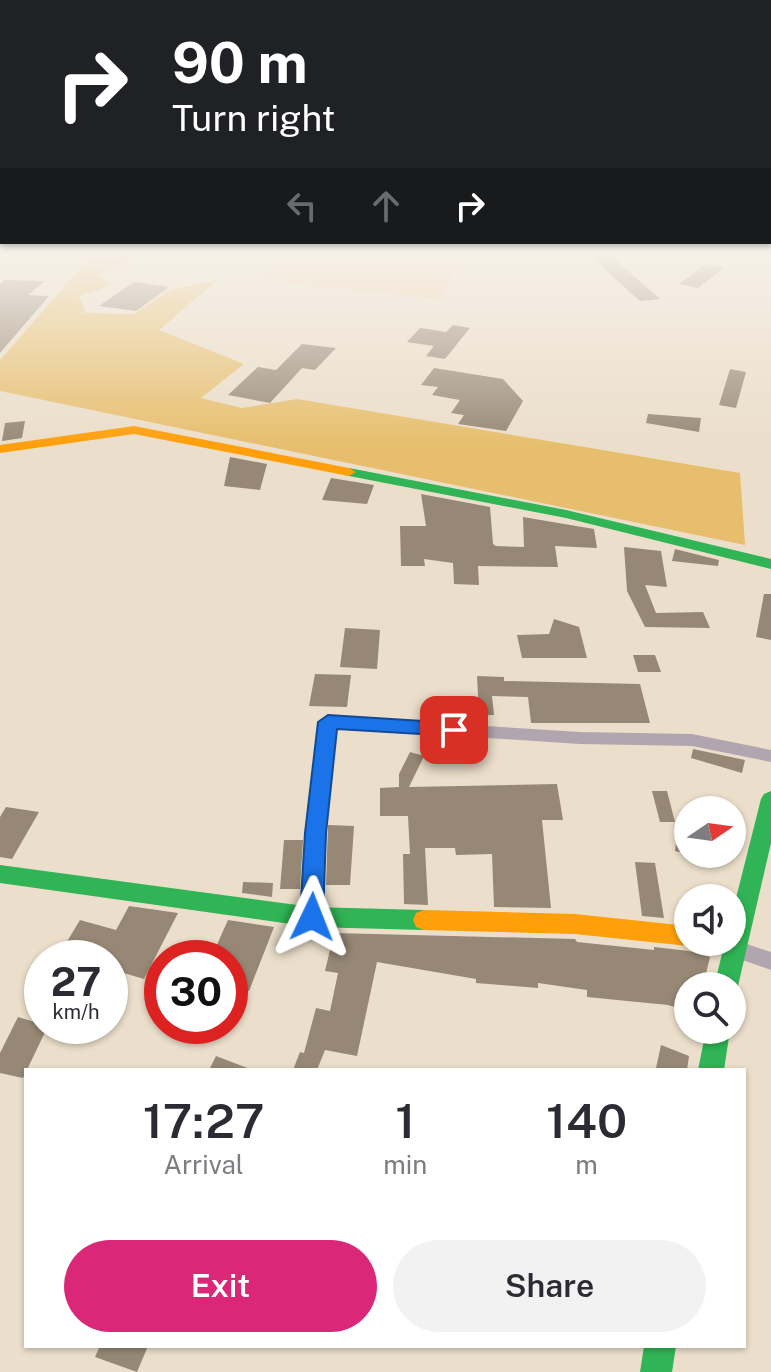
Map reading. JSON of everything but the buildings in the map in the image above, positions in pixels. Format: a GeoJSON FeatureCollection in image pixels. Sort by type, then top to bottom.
{"type":"FeatureCollection","features":[{"type":"Feature","properties":{"kind":"main road"},"geometry":{"type":"LineString","coordinates":[[0,449],[134,430],[566,514],[771,564]]}},
{"type":"Feature","properties":{"kind":"main road"},"geometry":{"type":"LineString","coordinates":[[743,884],[771,799]]}},
{"type":"Feature","properties":{"kind":"main road"},"geometry":{"type":"LineString","coordinates":[[0,874],[312,917],[575,924],[674,935]]}},
{"type":"Feature","properties":{"kind":"main road"},"geometry":{"type":"LineString","coordinates":[[711,1068],[716,1044]]}},
{"type":"Feature","properties":{"kind":"main road"},"geometry":{"type":"LineString","coordinates":[[656,1372],[660,1348]]}},
{"type":"Feature","properties":{"kind":"street"},"geometry":{"type":"LineString","coordinates":[[312,917],[315,833],[328,722],[580,738],[692,740],[771,756]]}},
{"type":"Feature","properties":{"kind":"street"},"geometry":{"type":"LineString","coordinates":[[746,952],[771,961]]}},
{"type":"Feature","properties":{"kind":"shaded area"},"geometry":{"type":"Polygon","coordinates":[[[37,318],[173,318],[159,330],[244,364],[201,398],[242,408],[297,399],[740,473],[745,545],[0,391],[0,360],[37,318]]]}},
{"type":"Feature","properties":{"kind":"traffic: fast"},"geometry":{"type":"LineString","coordinates":[[349,472],[566,514],[771,564]]}},
{"type":"Feature","properties":{"kind":"traffic: fast"},"geometry":{"type":"LineString","coordinates":[[729,972],[771,799]]}},
{"type":"Feature","properties":{"kind":"traffic: fast"},"geometry":{"type":"LineString","coordinates":[[0,874],[312,917],[424,920]]}},
{"type":"Feature","properties":{"kind":"traffic: fast"},"geometry":{"type":"LineString","coordinates":[[711,1068],[716,1044]]}},
{"type":"Feature","properties":{"kind":"traffic: fast"},"geometry":{"type":"LineString","coordinates":[[656,1372],[660,1348]]}},
{"type":"Feature","properties":{"kind":"traffic: slow"},"geometry":{"type":"LineString","coordinates":[[0,449],[134,430],[349,472]]}},
{"type":"Feature","properties":{"kind":"traffic: slow"},"geometry":{"type":"LineString","coordinates":[[424,920],[575,924],[674,935]]}},
{"type":"Feature","properties":{"kind":"route"},"geometry":{"type":"LineString","coordinates":[[312,917],[315,833],[328,722],[454,730]]}}]}
